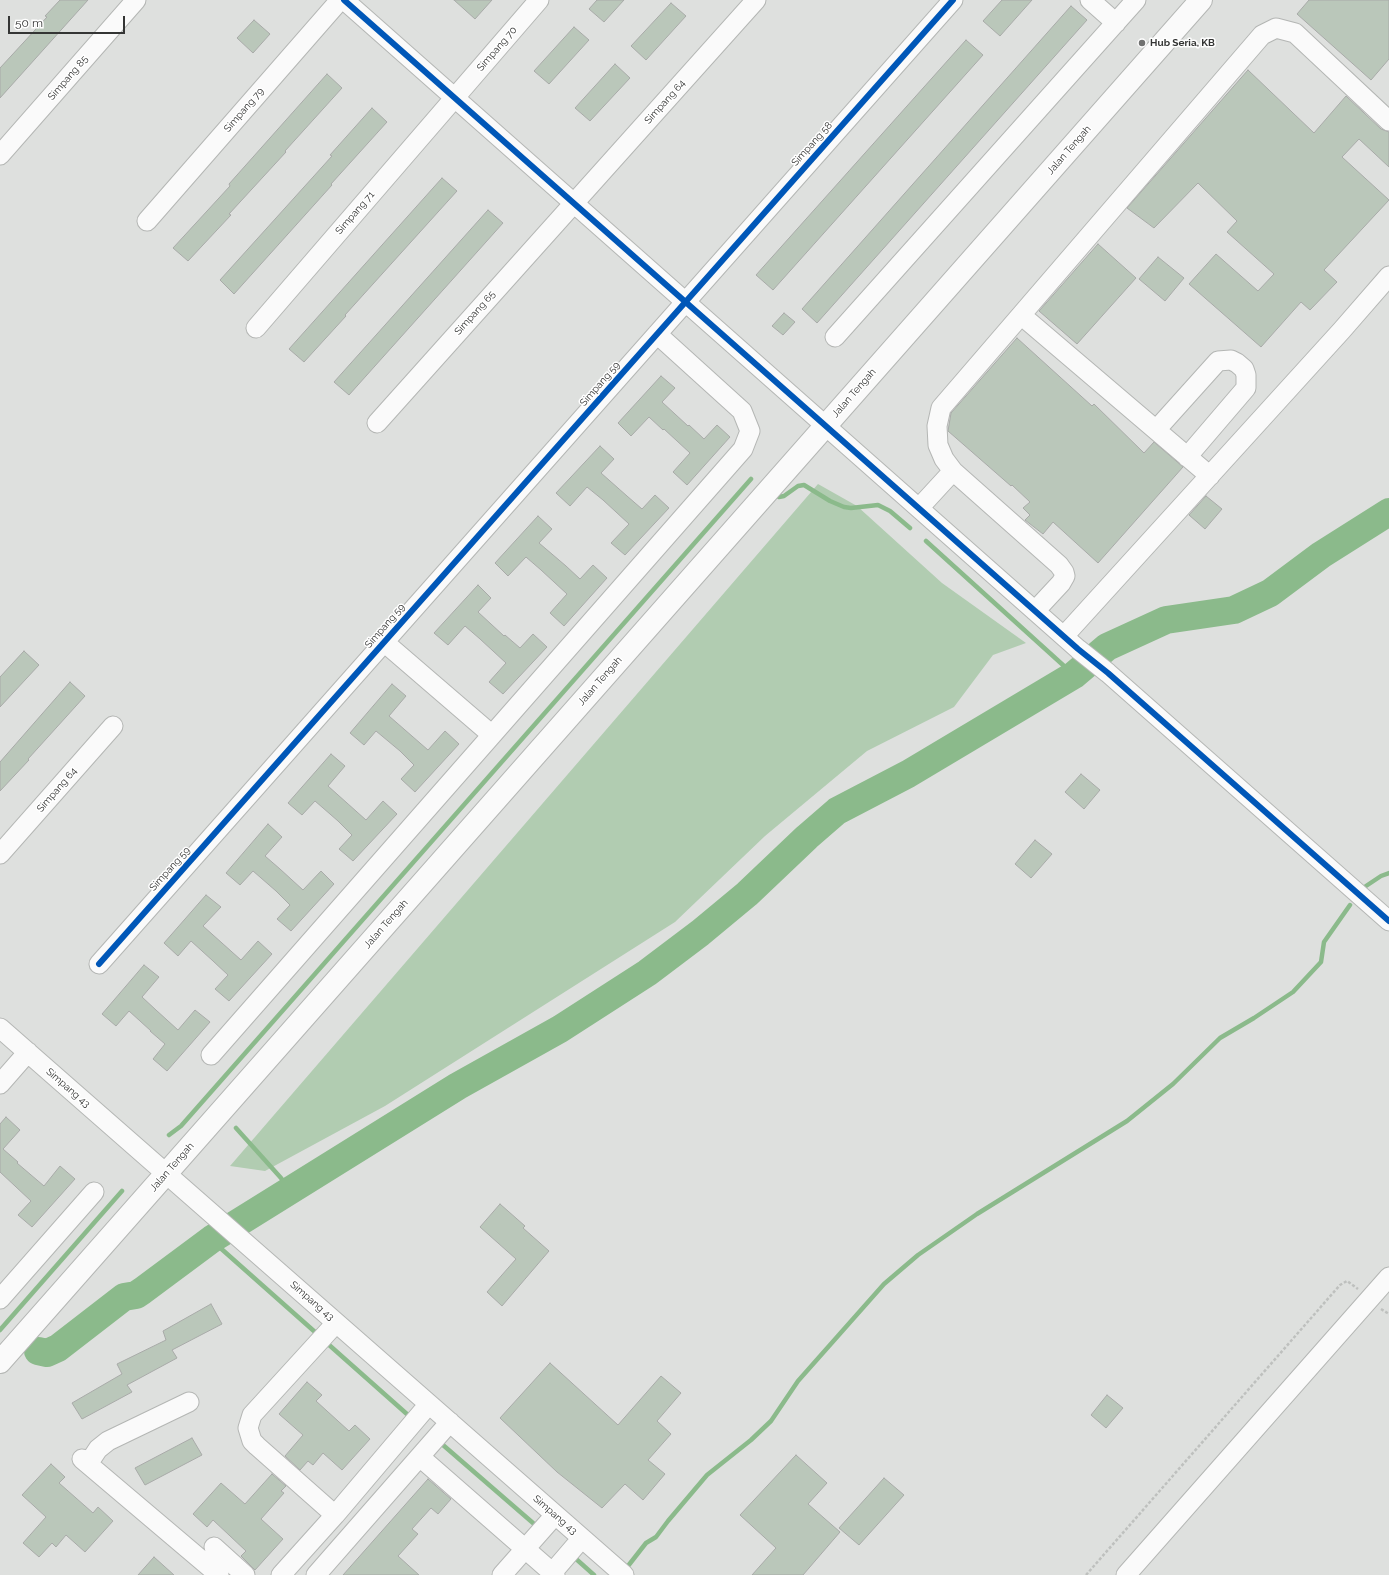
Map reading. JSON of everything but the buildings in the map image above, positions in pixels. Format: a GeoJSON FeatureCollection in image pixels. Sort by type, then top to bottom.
{"type":"FeatureCollection","features":[{"type":"Feature","properties":{"kind":"main road","name":"Jalan Tengah"},"geometry":{"type":"LineString","coordinates":[[0,1362],[1201,0]]}},
{"type":"Feature","properties":{"kind":"street","name":"Simpang 85"},"geometry":{"type":"LineString","coordinates":[[0,155],[136,0]]}},
{"type":"Feature","properties":{"kind":"street","name":"Simpang 79"},"geometry":{"type":"LineString","coordinates":[[148,221],[340,0]]}},
{"type":"Feature","properties":{"kind":"street"},"geometry":{"type":"LineString","coordinates":[[344,0],[1078,649],[1108,672],[1389,921]]}},
{"type":"Feature","properties":{"kind":"street","name":"Simpang 70"},"geometry":{"type":"LineString","coordinates":[[455,98],[539,0]]}},
{"type":"Feature","properties":{"kind":"street","name":"Simpang 64"},"geometry":{"type":"LineString","coordinates":[[574,203],[756,0]]}},
{"type":"Feature","properties":{"kind":"street","name":"Simpang 58"},"geometry":{"type":"LineString","coordinates":[[686,302],[953,0]]}},
{"type":"Feature","properties":{"kind":"street"},"geometry":{"type":"LineString","coordinates":[[1090,0],[1116,23]]}},
{"type":"Feature","properties":{"kind":"street"},"geometry":{"type":"LineString","coordinates":[[835,337],[1136,0]]}},
{"type":"Feature","properties":{"kind":"street"},"geometry":{"type":"LineString","coordinates":[[1035,611],[1064,580],[1064,572],[1062,568],[953,471],[944,459],[938,445],[937,426],[940,408],[1262,35],[1276,28],[1295,32],[1389,121]]}},
{"type":"Feature","properties":{"kind":"street","name":"Simpang 71"},"geometry":{"type":"LineString","coordinates":[[256,328],[455,98]]}},
{"type":"Feature","properties":{"kind":"street","name":"Simpang 65"},"geometry":{"type":"LineString","coordinates":[[377,423],[574,203]]}},
{"type":"Feature","properties":{"kind":"street"},"geometry":{"type":"LineString","coordinates":[[1064,636],[1345,327],[1389,276]]}},
{"type":"Feature","properties":{"kind":"street","name":"Simpang 59"},"geometry":{"type":"LineString","coordinates":[[99,964],[686,302]]}},
{"type":"Feature","properties":{"kind":"street"},"geometry":{"type":"LineString","coordinates":[[1021,315],[1210,476]]}},
{"type":"Feature","properties":{"kind":"street"},"geometry":{"type":"LineString","coordinates":[[211,1055],[743,449],[750,432],[742,411],[657,334]]}},
{"type":"Feature","properties":{"kind":"street"},"geometry":{"type":"LineString","coordinates":[[1156,430],[1218,361],[1231,360],[1244,369],[1246,375],[1246,388],[1187,457]]}},
{"type":"Feature","properties":{"kind":"street"},"geometry":{"type":"LineString","coordinates":[[919,508],[953,471]]}},
{"type":"Feature","properties":{"kind":"street"},"geometry":{"type":"LineString","coordinates":[[384,642],[492,735]]}},
{"type":"Feature","properties":{"kind":"street","name":"Simpang 64"},"geometry":{"type":"LineString","coordinates":[[0,854],[113,726]]}},
{"type":"Feature","properties":{"kind":"street","name":"Simpang 43"},"geometry":{"type":"LineString","coordinates":[[0,1028],[624,1575]]}},
{"type":"Feature","properties":{"kind":"street"},"geometry":{"type":"LineString","coordinates":[[0,1084],[28,1052]]}},
{"type":"Feature","properties":{"kind":"street"},"geometry":{"type":"LineString","coordinates":[[0,1299],[94,1192]]}},
{"type":"Feature","properties":{"kind":"street"},"geometry":{"type":"LineString","coordinates":[[1126,1575],[1389,1277]]}},
{"type":"Feature","properties":{"kind":"street"},"geometry":{"type":"LineString","coordinates":[[335,1515],[252,1441],[248,1428],[252,1416],[336,1323]]}},
{"type":"Feature","properties":{"kind":"street"},"geometry":{"type":"LineString","coordinates":[[188,1402],[108,1441],[85,1462],[219,1575]]}},
{"type":"Feature","properties":{"kind":"street"},"geometry":{"type":"LineString","coordinates":[[281,1575],[335,1515],[429,1404]]}},
{"type":"Feature","properties":{"kind":"street"},"geometry":{"type":"LineString","coordinates":[[316,1575],[450,1422]]}},
{"type":"Feature","properties":{"kind":"street"},"geometry":{"type":"LineString","coordinates":[[420,1457],[554,1574],[582,1538]]}},
{"type":"Feature","properties":{"kind":"street"},"geometry":{"type":"LineString","coordinates":[[502,1575],[555,1515]]}},
{"type":"Feature","properties":{"kind":"street"},"geometry":{"type":"LineString","coordinates":[[214,1547],[245,1575]]}},
{"type":"Feature","properties":{"kind":"path"},"geometry":{"type":"LineString","coordinates":[[1086,1575],[1340,1285],[1347,1281],[1370,1299]]}},
{"type":"Feature","properties":{"kind":"green space"},"geometry":{"type":"Polygon","coordinates":[[[818,484],[857,506],[942,583],[1026,643],[993,655],[954,707],[867,751],[765,836],[675,922],[385,1106],[265,1171],[230,1166],[818,484]]]}},
{"type":"Feature","properties":{"kind":"waterway"},"geometry":{"type":"LineString","coordinates":[[169,1135],[181,1126],[751,479]]}},
{"type":"Feature","properties":{"kind":"waterway"},"geometry":{"type":"LineString","coordinates":[[779,497],[784,496],[798,486],[804,485],[830,501],[844,507],[851,508],[878,505],[890,511],[910,528]]}},
{"type":"Feature","properties":{"kind":"waterway"},"geometry":{"type":"LineString","coordinates":[[38,1351],[47,1353],[58,1348],[124,1297],[136,1295],[212,1239],[458,1086],[560,1029],[647,973],[700,933],[747,894],[807,837],[837,811],[908,774],[1074,675],[1107,647],[1166,620],[1234,610],[1270,593],[1321,555],[1389,512]]}},
{"type":"Feature","properties":{"kind":"waterway"},"geometry":{"type":"LineString","coordinates":[[926,541],[1074,675]]}},
{"type":"Feature","properties":{"kind":"waterway"},"geometry":{"type":"LineString","coordinates":[[1366,886],[1381,876],[1389,873]]}},
{"type":"Feature","properties":{"kind":"waterway"},"geometry":{"type":"LineString","coordinates":[[628,1566],[646,1543],[656,1537],[707,1475],[751,1440],[771,1421],[798,1381],[884,1284],[918,1255],[977,1214],[1127,1121],[1173,1084],[1220,1038],[1254,1018],[1293,992],[1321,962],[1324,942],[1350,905]]}},
{"type":"Feature","properties":{"kind":"waterway"},"geometry":{"type":"LineString","coordinates":[[236,1128],[281,1178],[290,1192]]}},
{"type":"Feature","properties":{"kind":"waterway"},"geometry":{"type":"LineString","coordinates":[[0,1330],[122,1191]]}},
{"type":"Feature","properties":{"kind":"waterway"},"geometry":{"type":"LineString","coordinates":[[212,1239],[315,1332]]}},
{"type":"Feature","properties":{"kind":"waterway"},"geometry":{"type":"LineString","coordinates":[[328,1344],[408,1415]]}},
{"type":"Feature","properties":{"kind":"waterway"},"geometry":{"type":"LineString","coordinates":[[443,1445],[533,1523]]}},
{"type":"Feature","properties":{"kind":"waterway"},"geometry":{"type":"LineString","coordinates":[[575,1558],[594,1575]]}},
{"type":"Feature","properties":{"kind":"cycle path"},"geometry":{"type":"LineString","coordinates":[[344,0],[1078,649],[1108,673],[1389,921]]}},
{"type":"Feature","properties":{"kind":"cycle path"},"geometry":{"type":"LineString","coordinates":[[99,964],[953,0]]}},
{"type":"Feature","properties":{"kind":"place","name":"Hub Seria, KB"},"geometry":{"type":"Point","coordinates":[1142,43]}}]}
